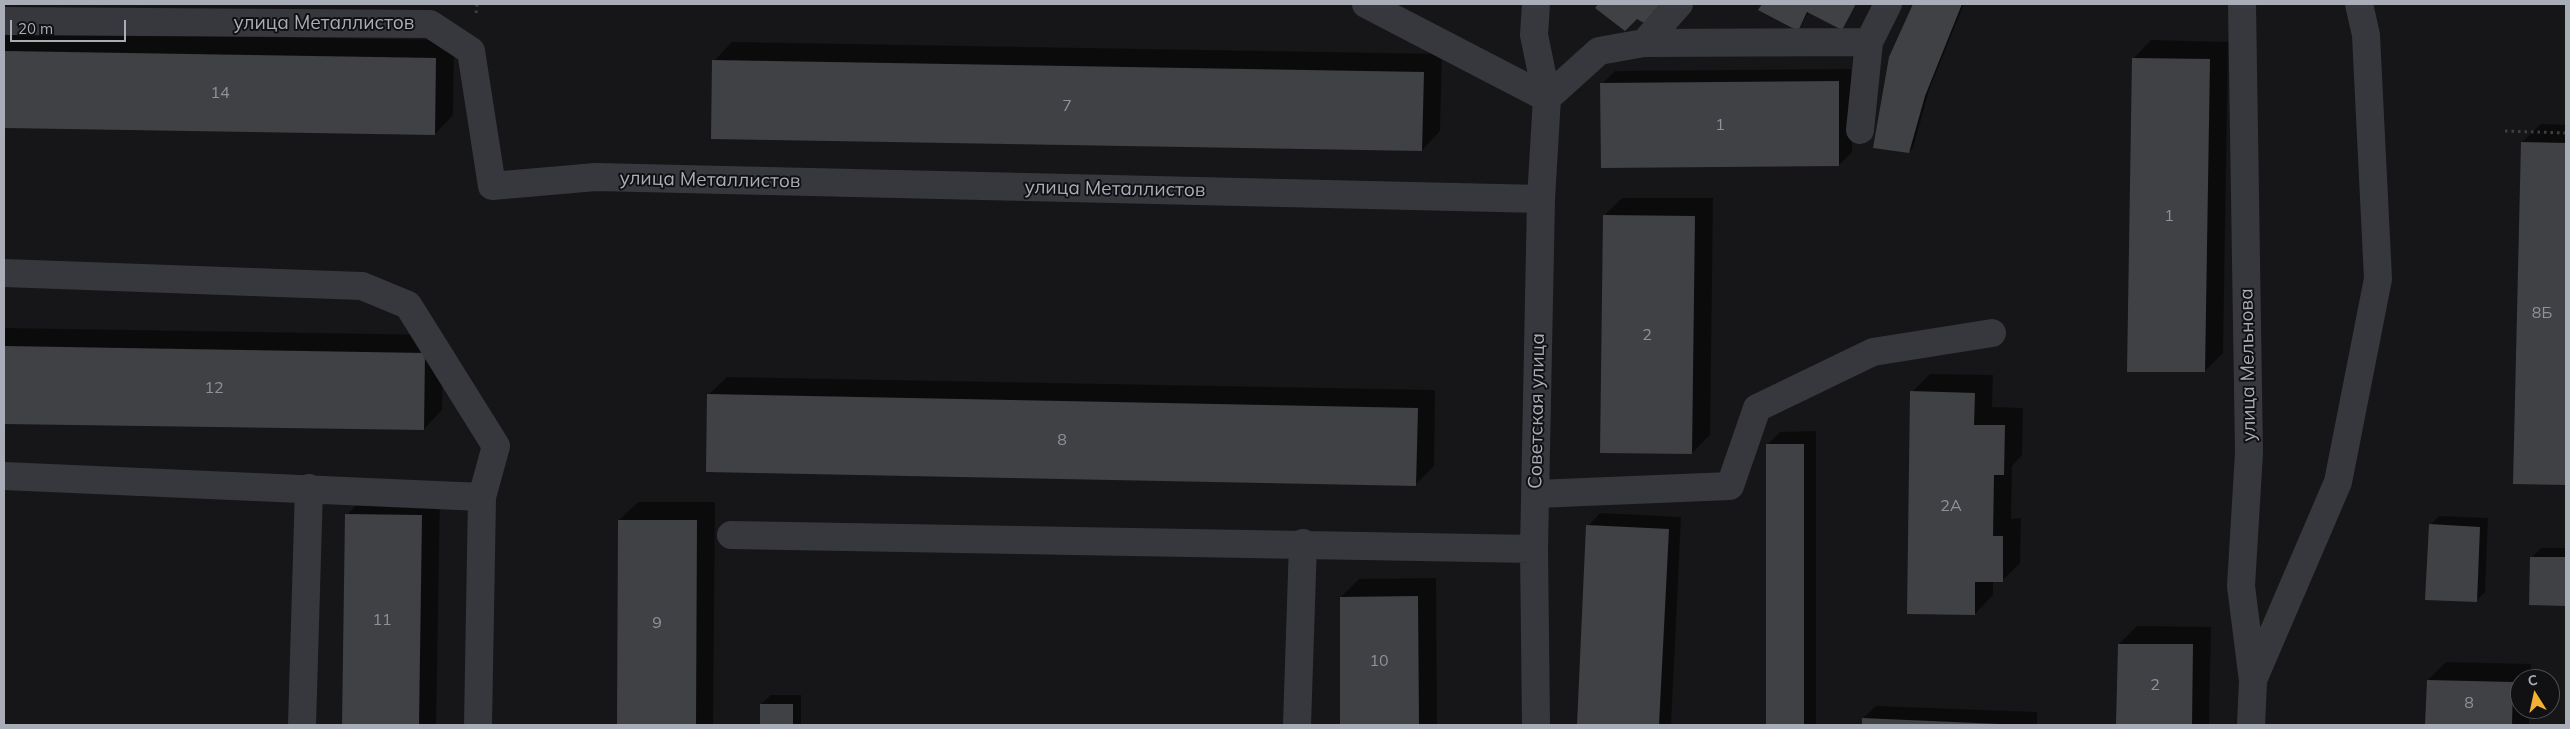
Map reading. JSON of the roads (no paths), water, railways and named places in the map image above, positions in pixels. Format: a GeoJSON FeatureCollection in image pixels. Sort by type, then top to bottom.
{"type":"FeatureCollection","features":[{"type":"Feature","properties":{"kind":"street"},"geometry":{"type":"LineString","coordinates":[[1366,4],[1547,98],[1598,50],[1644,42],[1870,42]]}},
{"type":"Feature","properties":{"kind":"street","name":"Советская улица"},"geometry":{"type":"LineString","coordinates":[[1536,4],[1534,35],[1547,98],[1540,199],[1534,549],[1536,725]]}},
{"type":"Feature","properties":{"kind":"street"},"geometry":{"type":"LineString","coordinates":[[1644,42],[1679,4]]}},
{"type":"Feature","properties":{"kind":"street"},"geometry":{"type":"LineString","coordinates":[[1860,130],[1870,42],[1888,4]]}},
{"type":"Feature","properties":{"kind":"street","name":"улица Мельнова"},"geometry":{"type":"LineString","coordinates":[[2242,4],[2249,453],[2242,586],[2252,681],[2251,725]]}},
{"type":"Feature","properties":{"kind":"street"},"geometry":{"type":"LineString","coordinates":[[2252,681],[2338,482],[2378,279],[2366,35],[2359,4]]}},
{"type":"Feature","properties":{"kind":"street","name":"улица Металлистов"},"geometry":{"type":"LineString","coordinates":[[4,21],[430,24],[472,51],[492,186],[596,177],[1540,199]]}},
{"type":"Feature","properties":{"kind":"street"},"geometry":{"type":"LineString","coordinates":[[4,272],[362,286],[408,305],[496,446],[482,497],[478,725]]}},
{"type":"Feature","properties":{"kind":"street"},"geometry":{"type":"LineString","coordinates":[[1536,494],[1730,486],[1757,408],[1873,352],[1992,333]]}},
{"type":"Feature","properties":{"kind":"street"},"geometry":{"type":"LineString","coordinates":[[4,476],[482,497]]}},
{"type":"Feature","properties":{"kind":"street"},"geometry":{"type":"LineString","coordinates":[[302,725],[310,488]]}},
{"type":"Feature","properties":{"kind":"street"},"geometry":{"type":"LineString","coordinates":[[732,535],[1303,543],[1534,549]]}},
{"type":"Feature","properties":{"kind":"street"},"geometry":{"type":"LineString","coordinates":[[1297,725],[1303,543]]}}]}
